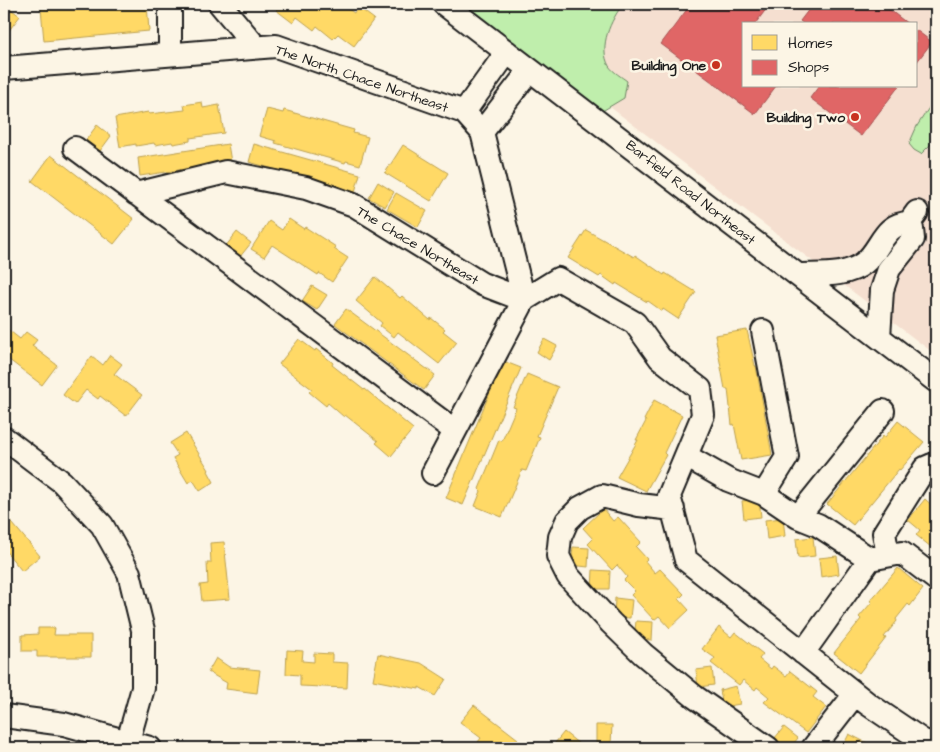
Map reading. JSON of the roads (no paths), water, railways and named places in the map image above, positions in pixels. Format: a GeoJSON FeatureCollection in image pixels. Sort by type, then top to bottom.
{"type":"FeatureCollection","features":[{"type":"Feature","properties":{"kind":"street"},"geometry":{"type":"LineString","coordinates":[[4,68],[162,55],[170,4]]}},
{"type":"Feature","properties":{"kind":"street"},"geometry":{"type":"LineString","coordinates":[[220,4],[256,48]]}},
{"type":"Feature","properties":{"kind":"street","name":"Barfield Road Northeast"},"geometry":{"type":"LineString","coordinates":[[444,4],[936,381]]}},
{"type":"Feature","properties":{"kind":"street","name":"The North Chace Northeast"},"geometry":{"type":"LineString","coordinates":[[162,55],[276,46],[464,112]]}},
{"type":"Feature","properties":{"kind":"street"},"geometry":{"type":"LineString","coordinates":[[507,52],[464,112],[482,132],[524,300]]}},
{"type":"Feature","properties":{"kind":"street"},"geometry":{"type":"LineString","coordinates":[[482,132],[530,70]]}},
{"type":"Feature","properties":{"kind":"street"},"geometry":{"type":"LineString","coordinates":[[75,148],[455,431]]}},
{"type":"Feature","properties":{"kind":"street","name":"The Chace Northeast"},"geometry":{"type":"LineString","coordinates":[[136,194],[226,172],[306,188],[354,205],[482,284],[524,300]]}},
{"type":"Feature","properties":{"kind":"street"},"geometry":{"type":"LineString","coordinates":[[836,304],[890,228],[913,217],[913,239],[889,269],[855,319]]}},
{"type":"Feature","properties":{"kind":"street"},"geometry":{"type":"LineString","coordinates":[[799,275],[842,274],[864,263],[867,259]]}},
{"type":"Feature","properties":{"kind":"street"},"geometry":{"type":"LineString","coordinates":[[879,337],[882,290],[889,269]]}},
{"type":"Feature","properties":{"kind":"street"},"geometry":{"type":"LineString","coordinates":[[433,473],[524,300],[558,279],[635,323],[660,358],[700,389],[703,415],[670,496],[686,560],[861,699],[930,743]]}},
{"type":"Feature","properties":{"kind":"street"},"geometry":{"type":"LineString","coordinates":[[763,331],[787,457],[764,494]]}},
{"type":"Feature","properties":{"kind":"street"},"geometry":{"type":"LineString","coordinates":[[798,517],[883,411]]}},
{"type":"Feature","properties":{"kind":"street"},"geometry":{"type":"LineString","coordinates":[[4,438],[62,482],[102,525],[129,573],[143,630],[142,688],[128,742]]}},
{"type":"Feature","properties":{"kind":"street"},"geometry":{"type":"LineString","coordinates":[[686,456],[728,480],[764,494],[798,517],[818,525],[879,557],[902,553],[936,579]]}},
{"type":"Feature","properties":{"kind":"street"},"geometry":{"type":"LineString","coordinates":[[803,653],[879,557],[884,533],[925,468],[932,465],[936,466]]}},
{"type":"Feature","properties":{"kind":"street"},"geometry":{"type":"LineString","coordinates":[[673,509],[639,505],[602,496],[580,508],[567,521],[560,537],[558,556],[568,576],[642,654],[695,697],[768,748]]}},
{"type":"Feature","properties":{"kind":"street"},"geometry":{"type":"LineString","coordinates":[[813,748],[861,699]]}},
{"type":"Feature","properties":{"kind":"street"},"geometry":{"type":"LineString","coordinates":[[4,716],[64,724],[150,748]]}},
{"type":"Feature","properties":{"kind":"place","name":"Building One"},"geometry":{"type":"Point","coordinates":[716,65]}},
{"type":"Feature","properties":{"kind":"place","name":"Building Two"},"geometry":{"type":"Point","coordinates":[855,117]}}]}
